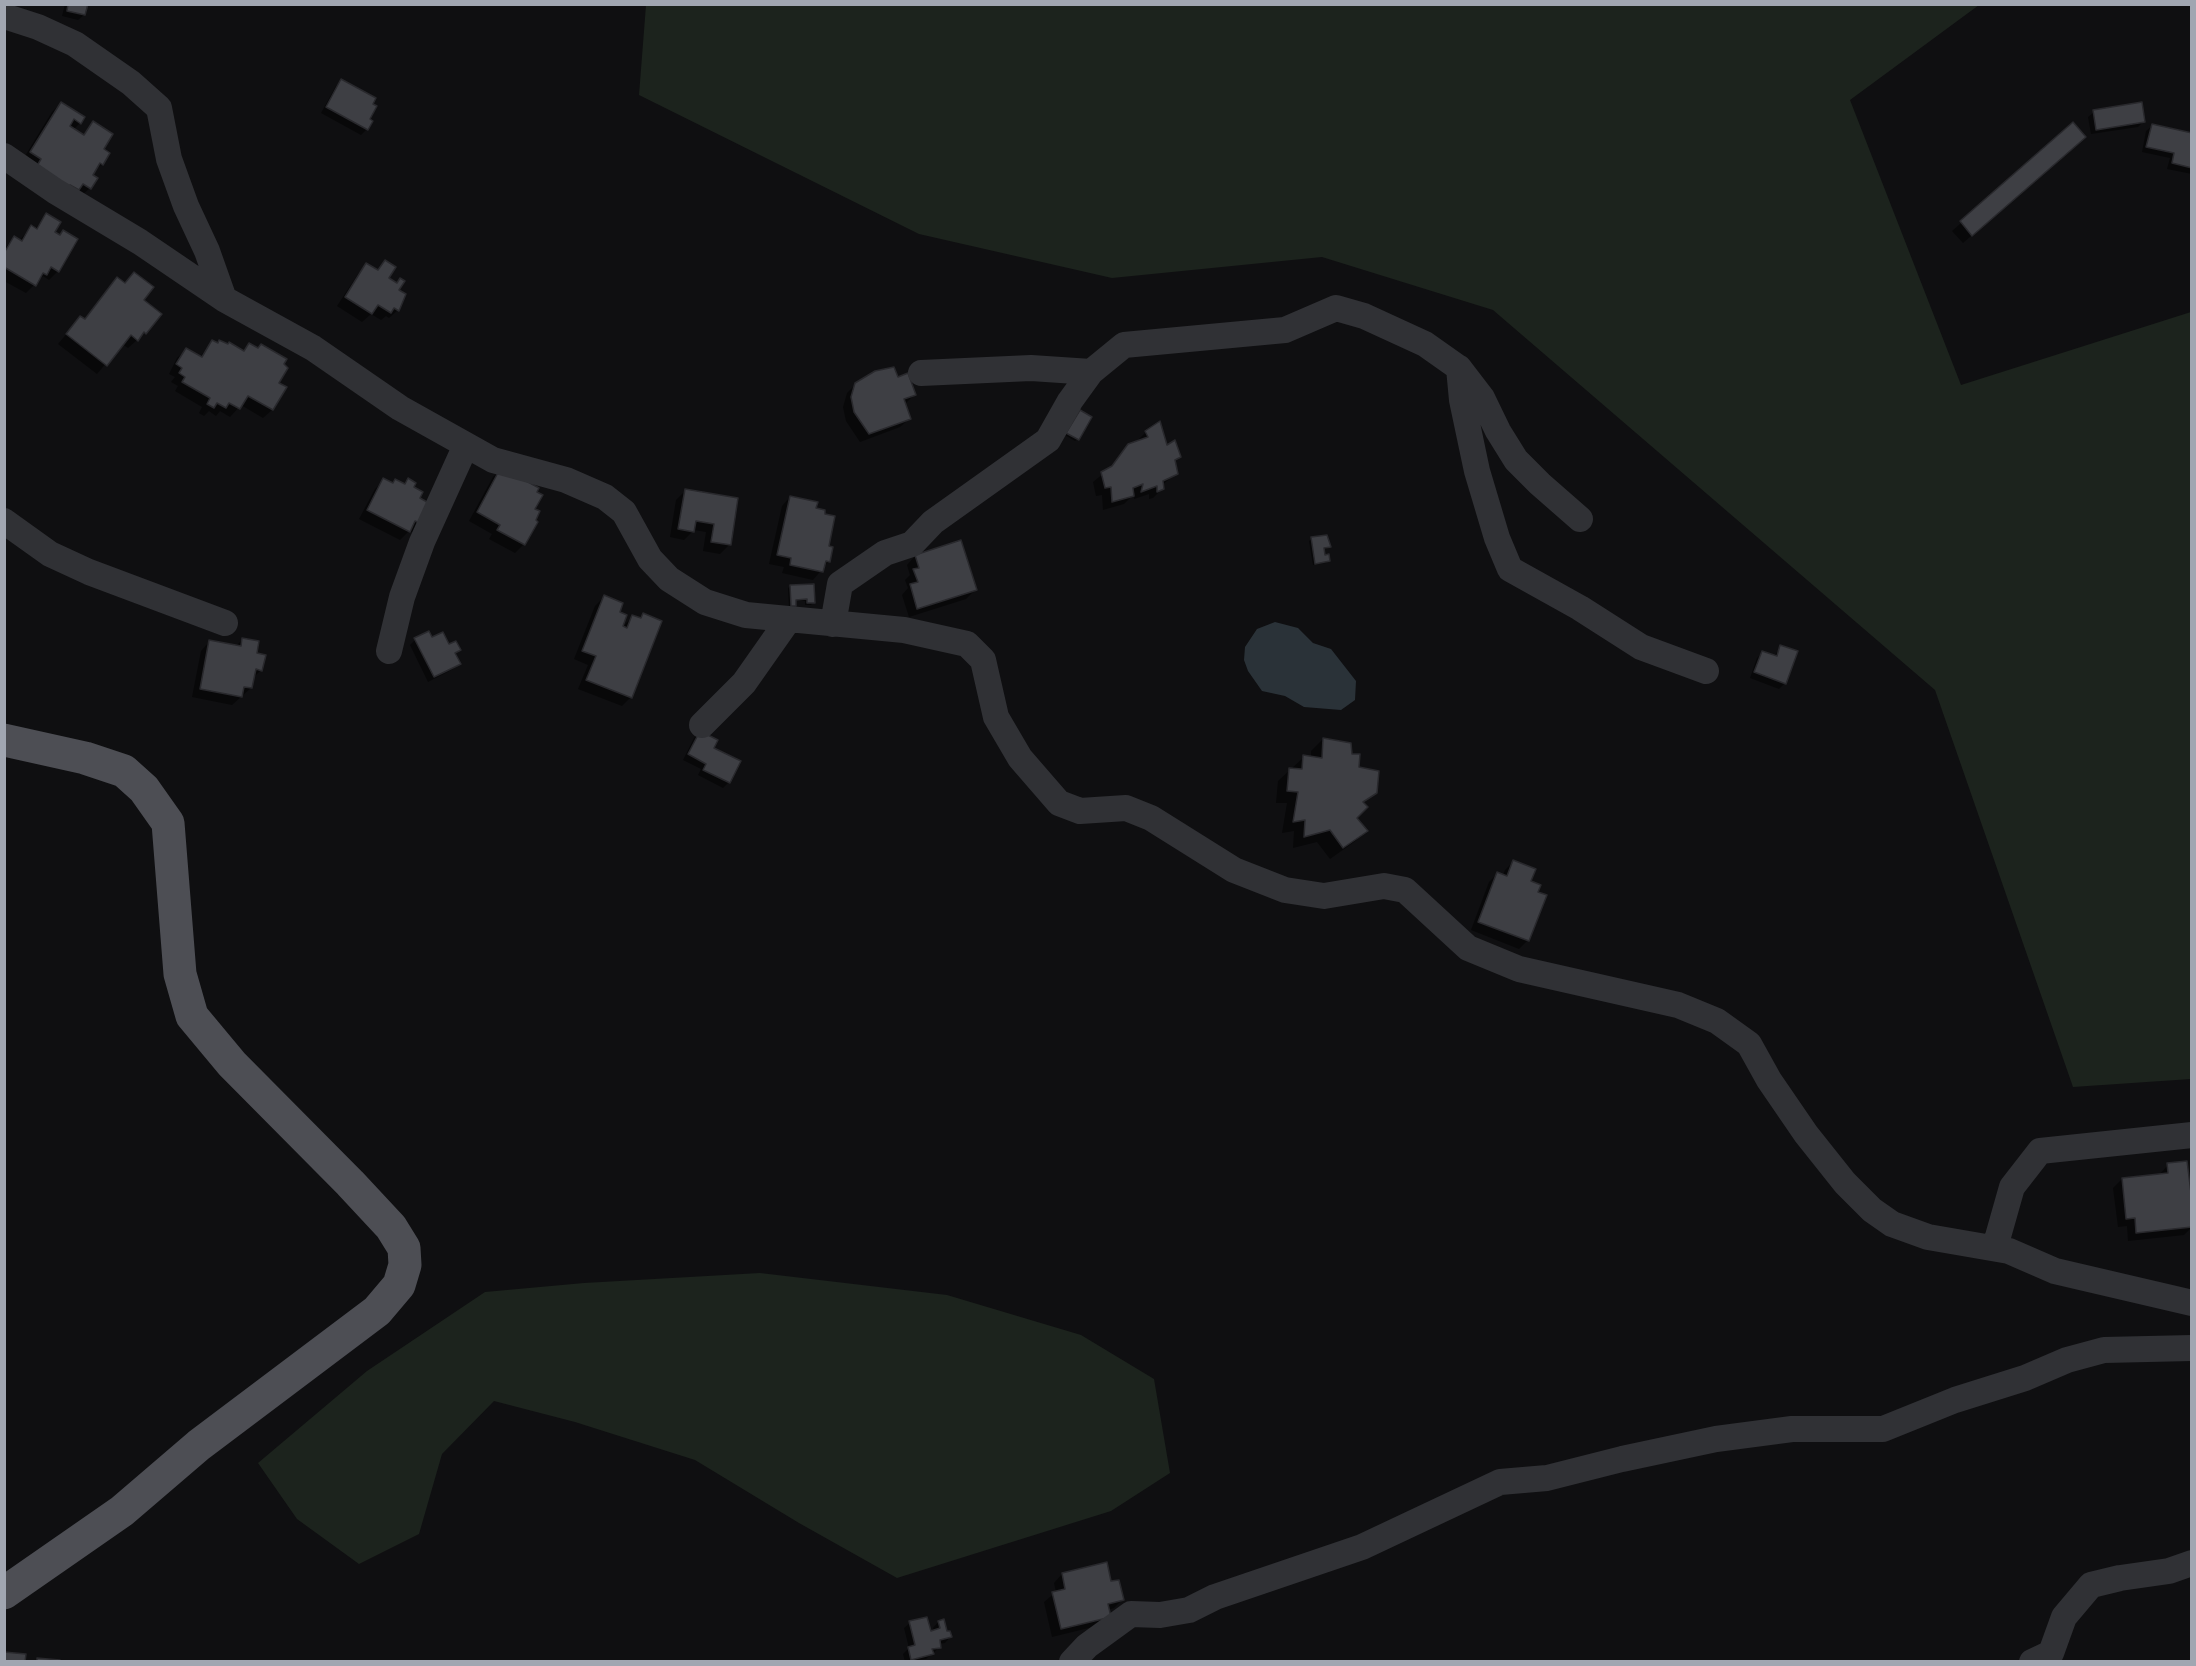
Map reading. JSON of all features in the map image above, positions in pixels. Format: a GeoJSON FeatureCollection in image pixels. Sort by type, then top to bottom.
{"type":"FeatureCollection","features":[{"type":"Feature","properties":{"kind":"main road"},"geometry":{"type":"LineString","coordinates":[[4,740],[85,758],[124,771],[144,789],[168,823],[180,974],[192,1016],[232,1064],[391,1227],[404,1248],[405,1265],[399,1285],[377,1311],[200,1445],[122,1511],[4,1593]]}},
{"type":"Feature","properties":{"kind":"street"},"geometry":{"type":"LineString","coordinates":[[4,16],[38,27],[75,44],[131,83],[159,108],[169,159],[224,299]]}},
{"type":"Feature","properties":{"kind":"street"},"geometry":{"type":"LineString","coordinates":[[4,156],[224,299],[313,348],[400,408],[493,460],[566,480],[605,497],[624,512],[650,559],[669,579],[705,602],[746,615],[904,630],[966,644],[982,660],[996,717],[1020,758],[1059,803],[1080,811],[1126,807],[1151,818],[1234,870],[1285,890],[1324,896],[1384,886],[1405,890],[1468,948],[1519,969],[1678,1005],[1717,1021],[1749,1044],[1769,1080],[1806,1134],[1845,1184],[1872,1210],[1892,1224],[1928,1237],[1995,1247],[2055,1271],[2192,1303]]}},
{"type":"Feature","properties":{"kind":"street"},"geometry":{"type":"LineString","coordinates":[[832,624],[840,584],[885,553],[912,544],[933,522],[1048,440],[1070,401],[1091,372],[1124,345],[1285,330],[1336,308],[1364,316],[1425,344],[1459,368],[1482,398],[1498,431],[1516,460],[1580,519]]}},
{"type":"Feature","properties":{"kind":"street"},"geometry":{"type":"LineString","coordinates":[[921,373],[1031,368],[1091,372]]}},
{"type":"Feature","properties":{"kind":"street"},"geometry":{"type":"LineString","coordinates":[[1459,368],[1462,400],[1477,471],[1497,538],[1510,569],[1580,608],[1641,647],[1706,671]]}},
{"type":"Feature","properties":{"kind":"street"},"geometry":{"type":"LineString","coordinates":[[389,651],[402,597],[422,542],[466,445]]}},
{"type":"Feature","properties":{"kind":"street"},"geometry":{"type":"LineString","coordinates":[[4,520],[50,554],[225,623]]}},
{"type":"Feature","properties":{"kind":"street"},"geometry":{"type":"LineString","coordinates":[[702,725],[744,683],[789,619]]}},
{"type":"Feature","properties":{"kind":"street"},"geometry":{"type":"LineString","coordinates":[[1995,1247],[2012,1187],[2040,1151],[2192,1135]]}},
{"type":"Feature","properties":{"kind":"street"},"geometry":{"type":"LineString","coordinates":[[1072,1662],[1087,1647],[1131,1614],[1160,1615],[1189,1610],[1215,1597],[1362,1546],[1500,1482],[1547,1478],[1716,1439],[1792,1429],[1882,1429],[1955,1400],[2025,1378],[2067,1360],[2104,1350],[2192,1348]]}},
{"type":"Feature","properties":{"kind":"street"},"geometry":{"type":"LineString","coordinates":[[2032,1662],[2051,1653],[2064,1617],[2091,1585],[2169,1571],[2192,1563]]}},
{"type":"Feature","properties":{"kind":"shaded area"},"geometry":{"type":"Polygon","coordinates":[[[646,5],[1979,5],[1850,100],[1961,385],[2191,312],[2191,1079],[2073,1087],[1935,690],[1493,310],[1322,257],[1112,278],[919,234],[639,95],[646,5]]]}},
{"type":"Feature","properties":{"kind":"shaded area"},"geometry":{"type":"Polygon","coordinates":[[[1275,622],[1298,628],[1313,643],[1331,649],[1356,681],[1355,700],[1341,710],[1304,707],[1285,696],[1262,691],[1248,671],[1244,660],[1245,647],[1257,629],[1275,622]]]}},
{"type":"Feature","properties":{"kind":"shaded area"},"geometry":{"type":"Polygon","coordinates":[[[760,1273],[947,1295],[1081,1335],[1154,1379],[1170,1473],[1111,1511],[897,1578],[799,1523],[695,1460],[575,1422],[494,1401],[442,1454],[419,1534],[359,1564],[297,1519],[258,1463],[367,1371],[485,1292],[584,1283],[760,1273]]]}},
{"type":"Feature","properties":{"kind":"building"},"geometry":{"type":"Polygon","coordinates":[[[68,4],[88,4],[85,15],[67,11],[68,4]]]}},
{"type":"Feature","properties":{"kind":"building"},"geometry":{"type":"Polygon","coordinates":[[[341,79],[376,98],[373,104],[377,106],[370,119],[373,121],[368,130],[326,107],[341,79]]]}},
{"type":"Feature","properties":{"kind":"building"},"geometry":{"type":"Polygon","coordinates":[[[61,102],[85,117],[81,124],[74,119],[70,126],[84,135],[93,121],[113,134],[104,149],[110,153],[93,175],[98,178],[91,189],[83,184],[79,190],[70,185],[66,191],[34,171],[41,159],[30,152],[61,102]]]}},
{"type":"Feature","properties":{"kind":"building"},"geometry":{"type":"Polygon","coordinates":[[[2142,102],[2145,122],[2096,130],[2093,110],[2142,102]]]}},
{"type":"Feature","properties":{"kind":"building"},"geometry":{"type":"Polygon","coordinates":[[[2073,122],[2086,137],[1972,236],[1960,221],[2073,122]]]}},
{"type":"Feature","properties":{"kind":"building"},"geometry":{"type":"Polygon","coordinates":[[[2152,124],[2192,133],[2192,168],[2172,163],[2174,153],[2146,147],[2152,124]]]}},
{"type":"Feature","properties":{"kind":"building"},"geometry":{"type":"Polygon","coordinates":[[[46,213],[61,222],[55,232],[60,235],[63,230],[78,239],[59,272],[51,267],[47,275],[43,273],[36,286],[4,267],[4,249],[6,250],[14,236],[22,241],[31,225],[37,229],[46,213]]]}},
{"type":"Feature","properties":{"kind":"building"},"geometry":{"type":"Polygon","coordinates":[[[385,260],[396,267],[389,278],[397,283],[400,278],[405,281],[399,290],[406,294],[399,311],[394,308],[391,313],[378,305],[372,314],[345,297],[366,263],[378,270],[385,260]]]}},
{"type":"Feature","properties":{"kind":"building"},"geometry":{"type":"Polygon","coordinates":[[[134,272],[154,287],[144,300],[162,314],[138,341],[131,335],[107,366],[66,334],[80,316],[85,319],[117,277],[125,283],[134,272]]]}},
{"type":"Feature","properties":{"kind":"building"},"geometry":{"type":"Polygon","coordinates":[[[212,340],[218,343],[219,340],[228,344],[229,342],[244,351],[249,343],[258,348],[261,344],[287,359],[284,364],[288,368],[279,383],[287,387],[273,410],[248,396],[240,409],[229,403],[226,408],[217,403],[214,408],[207,404],[210,398],[182,382],[185,377],[179,373],[182,368],[176,364],[186,348],[202,357],[212,340]]]}},
{"type":"Feature","properties":{"kind":"building"},"geometry":{"type":"Polygon","coordinates":[[[894,367],[898,377],[908,373],[916,395],[904,399],[911,419],[869,434],[854,412],[851,397],[855,383],[875,371],[894,367]]]}},
{"type":"Feature","properties":{"kind":"building"},"geometry":{"type":"Polygon","coordinates":[[[1080,410],[1092,417],[1079,440],[1066,433],[1080,410]]]}},
{"type":"Feature","properties":{"kind":"building"},"geometry":{"type":"Polygon","coordinates":[[[1160,421],[1167,445],[1175,440],[1181,457],[1175,460],[1178,474],[1163,481],[1164,489],[1157,492],[1157,486],[1141,492],[1143,484],[1133,488],[1134,496],[1112,502],[1111,487],[1105,488],[1101,472],[1112,466],[1128,444],[1148,437],[1145,431],[1160,421]]]}},
{"type":"Feature","properties":{"kind":"building"},"geometry":{"type":"Polygon","coordinates":[[[501,467],[539,488],[537,492],[543,495],[535,509],[540,511],[536,520],[538,522],[525,545],[497,530],[500,525],[477,512],[501,467]]]}},
{"type":"Feature","properties":{"kind":"building"},"geometry":{"type":"Polygon","coordinates":[[[383,478],[393,483],[395,479],[405,484],[408,478],[416,483],[414,487],[423,492],[420,498],[427,502],[424,525],[415,521],[410,532],[367,510],[383,478]]]}},
{"type":"Feature","properties":{"kind":"building"},"geometry":{"type":"Polygon","coordinates":[[[685,489],[738,498],[731,545],[711,542],[714,524],[696,521],[694,532],[678,529],[685,489]]]}},
{"type":"Feature","properties":{"kind":"building"},"geometry":{"type":"Polygon","coordinates":[[[790,496],[818,502],[816,508],[825,510],[825,514],[835,516],[829,546],[833,547],[830,562],[826,561],[823,572],[790,565],[791,558],[777,555],[790,496]]]}},
{"type":"Feature","properties":{"kind":"building"},"geometry":{"type":"Polygon","coordinates":[[[1327,535],[1331,547],[1324,548],[1325,555],[1329,554],[1330,561],[1315,564],[1311,537],[1327,535]]]}},
{"type":"Feature","properties":{"kind":"building"},"geometry":{"type":"Polygon","coordinates":[[[961,540],[977,590],[917,609],[910,584],[918,582],[913,569],[919,568],[915,555],[961,540]]]}},
{"type":"Feature","properties":{"kind":"building"},"geometry":{"type":"Polygon","coordinates":[[[814,584],[815,603],[807,603],[807,599],[796,600],[796,606],[791,606],[790,585],[814,584]]]}},
{"type":"Feature","properties":{"kind":"building"},"geometry":{"type":"Polygon","coordinates":[[[604,595],[623,603],[620,612],[627,615],[623,626],[627,628],[632,615],[641,618],[643,613],[662,621],[632,698],[586,680],[596,656],[582,651],[604,595]]]}},
{"type":"Feature","properties":{"kind":"building"},"geometry":{"type":"Polygon","coordinates":[[[429,631],[432,637],[443,632],[449,644],[456,641],[461,650],[455,653],[461,664],[434,677],[414,638],[429,631]]]}},
{"type":"Feature","properties":{"kind":"building"},"geometry":{"type":"Polygon","coordinates":[[[242,638],[259,641],[257,653],[266,655],[262,671],[256,669],[252,688],[244,687],[242,697],[200,689],[209,640],[241,646],[242,638]]]}},
{"type":"Feature","properties":{"kind":"building"},"geometry":{"type":"Polygon","coordinates":[[[1780,645],[1798,651],[1786,684],[1754,672],[1762,651],[1777,656],[1780,645]]]}},
{"type":"Feature","properties":{"kind":"building"},"geometry":{"type":"Polygon","coordinates":[[[700,731],[718,740],[714,748],[741,761],[730,783],[703,770],[706,764],[688,754],[700,731]]]}},
{"type":"Feature","properties":{"kind":"building"},"geometry":{"type":"Polygon","coordinates":[[[1323,738],[1351,743],[1352,754],[1360,754],[1359,767],[1379,771],[1377,793],[1363,802],[1368,807],[1357,818],[1368,831],[1343,848],[1330,830],[1304,837],[1305,820],[1293,822],[1298,792],[1287,791],[1289,768],[1302,769],[1303,755],[1322,758],[1323,738]]]}},
{"type":"Feature","properties":{"kind":"building"},"geometry":{"type":"Polygon","coordinates":[[[1513,860],[1536,869],[1531,881],[1541,885],[1538,892],[1547,895],[1529,941],[1478,922],[1497,872],[1507,876],[1513,860]]]}},
{"type":"Feature","properties":{"kind":"building"},"geometry":{"type":"Polygon","coordinates":[[[2187,1161],[2192,1201],[2192,1227],[2136,1233],[2135,1218],[2126,1219],[2122,1178],[2168,1173],[2167,1163],[2187,1161]]]}},
{"type":"Feature","properties":{"kind":"building"},"geometry":{"type":"Polygon","coordinates":[[[1107,1562],[1111,1581],[1119,1580],[1124,1600],[1108,1604],[1111,1617],[1061,1629],[1052,1592],[1065,1589],[1062,1573],[1107,1562]]]}},
{"type":"Feature","properties":{"kind":"building"},"geometry":{"type":"Polygon","coordinates":[[[927,1617],[931,1631],[940,1628],[938,1621],[944,1619],[947,1631],[950,1631],[952,1637],[940,1640],[941,1648],[932,1649],[934,1654],[911,1660],[908,1647],[915,1645],[909,1621],[927,1617]]]}},
{"type":"Feature","properties":{"kind":"building"},"geometry":{"type":"Polygon","coordinates":[[[4,1652],[26,1654],[25,1662],[4,1662],[4,1652]]]}},
{"type":"Feature","properties":{"kind":"building"},"geometry":{"type":"Polygon","coordinates":[[[37,1658],[60,1660],[60,1662],[37,1662],[37,1658]]]}}]}
